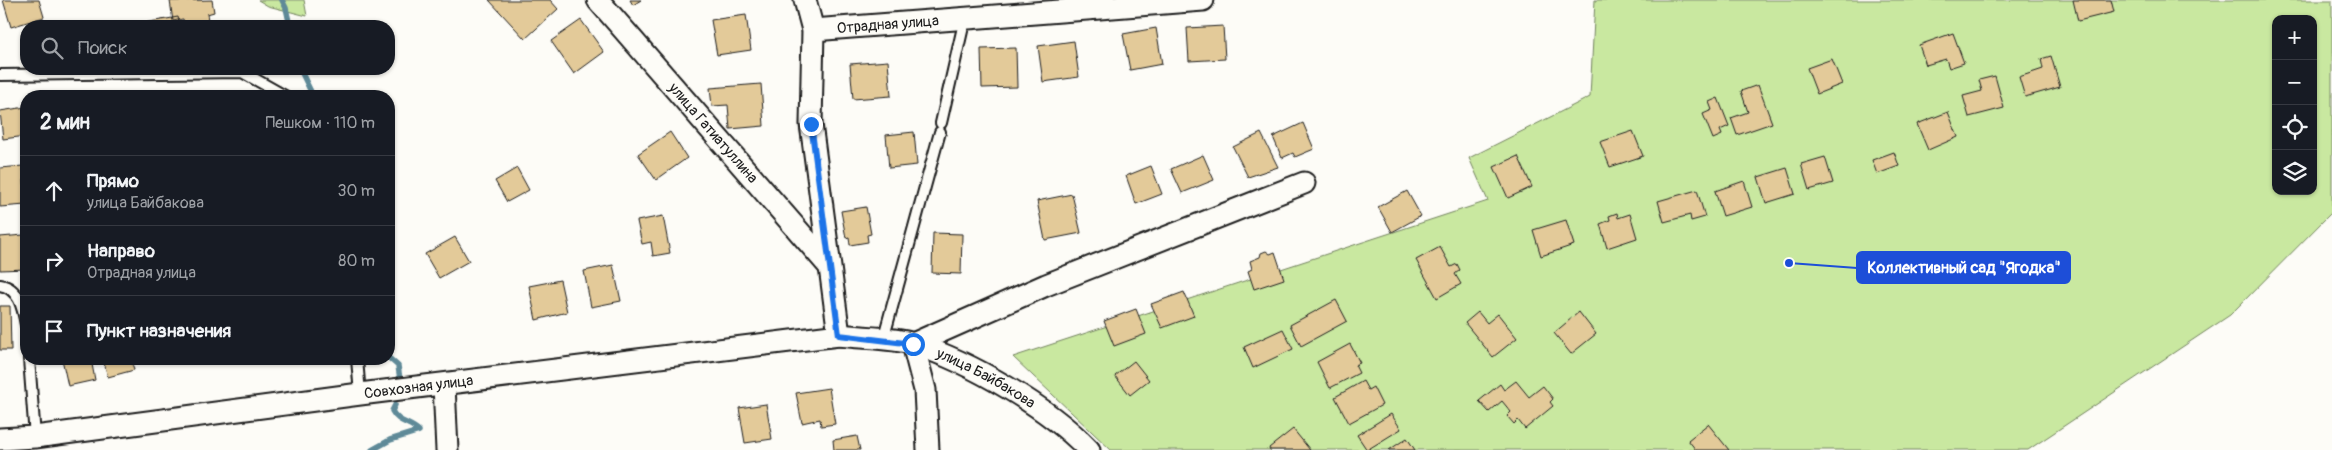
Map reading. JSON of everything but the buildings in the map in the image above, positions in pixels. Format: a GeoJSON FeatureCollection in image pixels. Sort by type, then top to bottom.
{"type":"FeatureCollection","features":[{"type":"Feature","properties":{"kind":"street","name":"улица Гатиатуллина"},"geometry":{"type":"LineString","coordinates":[[598,0],[829,266]]}},
{"type":"Feature","properties":{"kind":"street"},"geometry":{"type":"LineString","coordinates":[[804,0],[813,30],[811,124],[839,335]]}},
{"type":"Feature","properties":{"kind":"street","name":"Отрадная улица"},"geometry":{"type":"LineString","coordinates":[[813,30],[1203,0]]}},
{"type":"Feature","properties":{"kind":"street"},"geometry":{"type":"LineString","coordinates":[[928,450],[925,390],[913,344],[1046,285],[1304,183]]}},
{"type":"Feature","properties":{"kind":"street","name":"улица Байбакова"},"geometry":{"type":"LineString","coordinates":[[839,335],[913,344],[966,367],[1030,401],[1075,435],[1089,450]]}},
{"type":"Feature","properties":{"kind":"street","name":"Совхозная улица"},"geometry":{"type":"LineString","coordinates":[[0,439],[35,437],[360,394],[839,335]]}},
{"type":"Feature","properties":{"kind":"street"},"geometry":{"type":"LineString","coordinates":[[444,385],[447,450]]}},
{"type":"Feature","properties":{"kind":"lane"},"geometry":{"type":"LineString","coordinates":[[882,340],[941,128],[966,18]]}},
{"type":"Feature","properties":{"kind":"lane"},"geometry":{"type":"LineString","coordinates":[[0,75],[20,75]]}},
{"type":"Feature","properties":{"kind":"lane"},"geometry":{"type":"LineString","coordinates":[[247,75],[274,90]]}},
{"type":"Feature","properties":{"kind":"lane"},"geometry":{"type":"LineString","coordinates":[[0,285],[8,286],[20,299]]}},
{"type":"Feature","properties":{"kind":"lane"},"geometry":{"type":"LineString","coordinates":[[29,365],[35,437]]}},
{"type":"Feature","properties":{"kind":"lane"},"geometry":{"type":"LineString","coordinates":[[358,365],[360,394]]}},
{"type":"Feature","properties":{"kind":"green space"},"geometry":{"type":"Polygon","coordinates":[[[258,0],[304,0],[307,16],[268,6],[258,0]]]}},
{"type":"Feature","properties":{"kind":"green space"},"geometry":{"type":"Polygon","coordinates":[[[1595,0],[2332,0],[2332,212],[2230,315],[2028,450],[1111,450],[1013,357],[1488,201],[1469,158],[1590,97],[1595,0]]]}},
{"type":"Feature","properties":{"kind":"waterway"},"geometry":{"type":"LineString","coordinates":[[282,0],[289,20]]}},
{"type":"Feature","properties":{"kind":"waterway"},"geometry":{"type":"LineString","coordinates":[[303,75],[310,90]]}},
{"type":"Feature","properties":{"kind":"waterway"},"geometry":{"type":"LineString","coordinates":[[395,363],[398,366],[400,379]]}},
{"type":"Feature","properties":{"kind":"waterway"},"geometry":{"type":"LineString","coordinates":[[372,450],[390,440],[419,431],[395,415],[392,411],[395,405]]}},
{"type":"Feature","properties":{"kind":"place","name":"Коллективный сад \"Ягодка\""},"geometry":{"type":"Point","coordinates":[1789,263]}},
{"type":"Feature","properties":{"kind":"route"},"geometry":{"type":"LineString","coordinates":[[811,124],[839,335],[913,344]]}}]}
